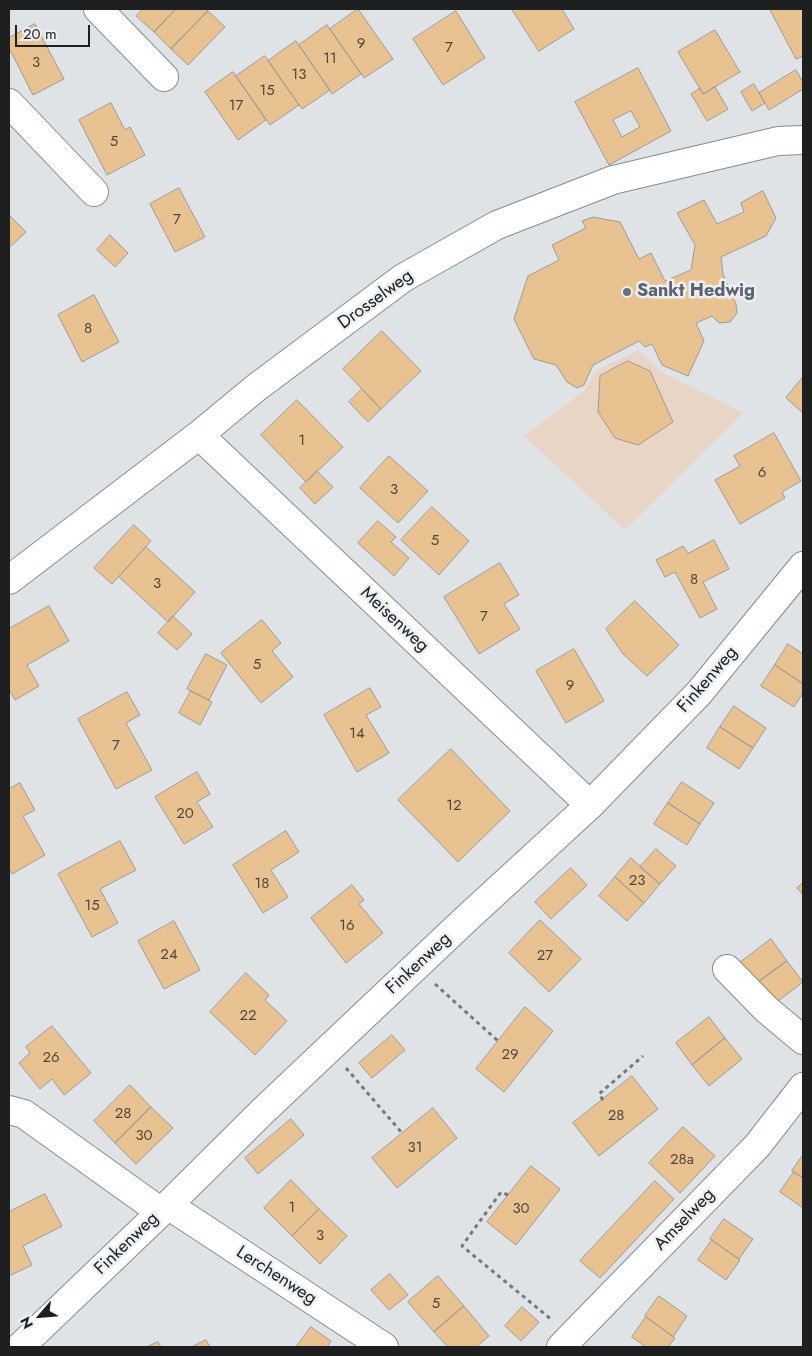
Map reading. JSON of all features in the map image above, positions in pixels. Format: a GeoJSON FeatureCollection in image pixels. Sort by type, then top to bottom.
{"type":"FeatureCollection","features":[{"type":"Feature","properties":{"kind":"street"},"geometry":{"type":"LineString","coordinates":[[108,12],[164,77]]}},
{"type":"Feature","properties":{"kind":"street"},"geometry":{"type":"LineString","coordinates":[[9,103],[94,192]]}},
{"type":"Feature","properties":{"kind":"street","name":"Drosselweg"},"geometry":{"type":"LineString","coordinates":[[9,580],[199,435],[257,388],[403,278],[497,225],[613,180],[778,142],[803,140]]}},
{"type":"Feature","properties":{"kind":"street","name":"Meisenweg"},"geometry":{"type":"LineString","coordinates":[[199,435],[590,805]]}},
{"type":"Feature","properties":{"kind":"street","name":"Finkenweg"},"geometry":{"type":"LineString","coordinates":[[20,1347],[329,1048],[590,805],[699,693],[803,566]]}},
{"type":"Feature","properties":{"kind":"street"},"geometry":{"type":"LineString","coordinates":[[727,969],[766,1009],[803,1040]]}},
{"type":"Feature","properties":{"kind":"street","name":"Amselweg"},"geometry":{"type":"LineString","coordinates":[[566,1342],[757,1146],[803,1087]]}},
{"type":"Feature","properties":{"kind":"street","name":"Lerchenweg"},"geometry":{"type":"LineString","coordinates":[[9,1110],[24,1114],[164,1208],[384,1347]]}},
{"type":"Feature","properties":{"kind":"path"},"geometry":{"type":"LineString","coordinates":[[416,967],[498,1041]]}},
{"type":"Feature","properties":{"kind":"path"},"geometry":{"type":"LineString","coordinates":[[329,1048],[402,1133]]}},
{"type":"Feature","properties":{"kind":"path"},"geometry":{"type":"LineString","coordinates":[[603,1100],[599,1094],[643,1056]]}},
{"type":"Feature","properties":{"kind":"path"},"geometry":{"type":"LineString","coordinates":[[508,1196],[501,1192],[462,1246],[566,1342]]}},
{"type":"Feature","properties":{"kind":"shaded area","name":"Sankt Hedwig"},"geometry":{"type":"Polygon","coordinates":[[[639,350],[661,372],[743,413],[625,530],[524,436],[583,392],[597,370],[639,350]]]}},
{"type":"Feature","properties":{"kind":"building"},"geometry":{"type":"Polygon","coordinates":[[[143,9],[176,9],[154,32],[136,16],[143,9]]]}},
{"type":"Feature","properties":{"kind":"building"},"geometry":{"type":"Polygon","coordinates":[[[176,9],[206,9],[208,11],[171,49],[154,32],[176,9]]]}},
{"type":"Feature","properties":{"kind":"building"},"geometry":{"type":"Polygon","coordinates":[[[358,9],[393,59],[364,78],[330,29],[358,9]]]}},
{"type":"Feature","properties":{"kind":"building"},"geometry":{"type":"Polygon","coordinates":[[[512,9],[562,9],[574,29],[539,51],[512,9]]]}},
{"type":"Feature","properties":{"kind":"building"},"geometry":{"type":"Polygon","coordinates":[[[803,9],[803,56],[796,59],[770,10],[803,9]]]}},
{"type":"Feature","properties":{"kind":"building"},"geometry":{"type":"Polygon","coordinates":[[[208,11],[225,27],[188,65],[171,49],[208,11]]]}},
{"type":"Feature","properties":{"kind":"building"},"geometry":{"type":"Polygon","coordinates":[[[456,11],[485,58],[443,85],[413,39],[456,11]]]}},
{"type":"Feature","properties":{"kind":"building"},"geometry":{"type":"Polygon","coordinates":[[[35,24],[64,79],[33,95],[9,48],[9,38],[35,24]]]}},
{"type":"Feature","properties":{"kind":"building"},"geometry":{"type":"Polygon","coordinates":[[[327,25],[361,74],[332,94],[299,45],[327,25]]]}},
{"type":"Feature","properties":{"kind":"building"},"geometry":{"type":"Polygon","coordinates":[[[715,30],[740,72],[703,94],[678,52],[715,30]]]}},
{"type":"Feature","properties":{"kind":"building"},"geometry":{"type":"Polygon","coordinates":[[[296,41],[330,90],[302,109],[268,61],[296,41]]]}},
{"type":"Feature","properties":{"kind":"building"},"geometry":{"type":"Polygon","coordinates":[[[265,56],[299,105],[270,125],[236,76],[265,56]]]}},
{"type":"Feature","properties":{"kind":"building"},"geometry":{"type":"Polygon","coordinates":[[[638,68],[671,131],[609,165],[575,102],[638,68]],[[631,111],[613,120],[622,137],[640,127],[631,111]]]}},
{"type":"Feature","properties":{"kind":"building"},"geometry":{"type":"Polygon","coordinates":[[[796,70],[803,82],[803,89],[769,110],[759,93],[796,70]]]}},
{"type":"Feature","properties":{"kind":"building"},"geometry":{"type":"Polygon","coordinates":[[[233,72],[266,120],[238,140],[205,92],[233,72]]]}},
{"type":"Feature","properties":{"kind":"building"},"geometry":{"type":"Polygon","coordinates":[[[754,84],[765,103],[752,111],[741,92],[754,84]]]}},
{"type":"Feature","properties":{"kind":"building"},"geometry":{"type":"Polygon","coordinates":[[[715,87],[728,109],[707,121],[691,94],[700,88],[703,94],[715,87]]]}},
{"type":"Feature","properties":{"kind":"building"},"geometry":{"type":"Polygon","coordinates":[[[111,103],[125,130],[130,127],[145,155],[107,175],[79,120],[111,103]]]}},
{"type":"Feature","properties":{"kind":"building"},"geometry":{"type":"Polygon","coordinates":[[[179,188],[205,237],[175,252],[150,204],[179,188]]]}},
{"type":"Feature","properties":{"kind":"building","name":"Sankt Hedwig"},"geometry":{"type":"Polygon","coordinates":[[[763,191],[776,218],[766,236],[721,257],[723,274],[736,304],[737,313],[730,322],[719,323],[712,316],[696,323],[704,341],[688,376],[662,365],[652,344],[645,347],[639,341],[593,365],[584,385],[577,388],[567,382],[556,365],[534,359],[514,319],[528,276],[559,260],[552,245],[586,228],[582,221],[593,217],[620,222],[639,259],[651,253],[665,281],[691,270],[695,245],[677,213],[704,200],[717,224],[744,212],[741,203],[763,191]]]}},
{"type":"Feature","properties":{"kind":"building"},"geometry":{"type":"Polygon","coordinates":[[[9,215],[26,232],[9,248],[9,215]]]}},
{"type":"Feature","properties":{"kind":"building"},"geometry":{"type":"Polygon","coordinates":[[[110,235],[128,253],[115,267],[97,250],[110,235]]]}},
{"type":"Feature","properties":{"kind":"building"},"geometry":{"type":"Polygon","coordinates":[[[94,295],[119,342],[82,362],[58,315],[94,295]]]}},
{"type":"Feature","properties":{"kind":"building"},"geometry":{"type":"Polygon","coordinates":[[[382,331],[421,371],[381,409],[343,369],[382,331]]]}},
{"type":"Feature","properties":{"kind":"building"},"geometry":{"type":"Polygon","coordinates":[[[628,361],[650,371],[673,422],[638,445],[615,438],[598,412],[600,376],[628,361]]]}},
{"type":"Feature","properties":{"kind":"building"},"geometry":{"type":"Polygon","coordinates":[[[803,377],[803,413],[786,398],[803,377]]]}},
{"type":"Feature","properties":{"kind":"building"},"geometry":{"type":"Polygon","coordinates":[[[362,389],[381,409],[368,422],[349,402],[362,389]]]}},
{"type":"Feature","properties":{"kind":"building"},"geometry":{"type":"Polygon","coordinates":[[[297,400],[343,447],[306,482],[261,435],[297,400]]]}},
{"type":"Feature","properties":{"kind":"building"},"geometry":{"type":"Polygon","coordinates":[[[774,433],[801,481],[782,492],[785,498],[740,524],[715,480],[740,466],[734,456],[774,433]]]}},
{"type":"Feature","properties":{"kind":"building"},"geometry":{"type":"Polygon","coordinates":[[[389,456],[428,491],[398,523],[360,488],[389,456]]]}},
{"type":"Feature","properties":{"kind":"building"},"geometry":{"type":"Polygon","coordinates":[[[317,471],[333,487],[315,504],[300,488],[317,471]]]}},
{"type":"Feature","properties":{"kind":"building"},"geometry":{"type":"Polygon","coordinates":[[[432,507],[469,541],[439,575],[401,540],[432,507]]]}},
{"type":"Feature","properties":{"kind":"building"},"geometry":{"type":"Polygon","coordinates":[[[378,521],[396,537],[391,542],[409,558],[394,576],[358,543],[378,521]]]}},
{"type":"Feature","properties":{"kind":"building"},"geometry":{"type":"Polygon","coordinates":[[[134,525],[151,541],[112,584],[94,568],[134,525]]]}},
{"type":"Feature","properties":{"kind":"building"},"geometry":{"type":"Polygon","coordinates":[[[714,540],[729,569],[703,582],[717,609],[700,618],[675,572],[665,577],[656,560],[683,546],[688,553],[714,540]]]}},
{"type":"Feature","properties":{"kind":"building"},"geometry":{"type":"Polygon","coordinates":[[[146,547],[195,592],[168,622],[119,577],[146,547]]]}},
{"type":"Feature","properties":{"kind":"building"},"geometry":{"type":"Polygon","coordinates":[[[500,563],[519,595],[504,604],[520,629],[479,654],[444,597],[500,563]]]}},
{"type":"Feature","properties":{"kind":"building"},"geometry":{"type":"Polygon","coordinates":[[[635,601],[679,645],[647,676],[623,654],[606,629],[635,601]]]}},
{"type":"Feature","properties":{"kind":"building"},"geometry":{"type":"Polygon","coordinates":[[[49,606],[69,641],[27,665],[39,686],[15,700],[9,689],[9,629],[49,606]]]}},
{"type":"Feature","properties":{"kind":"building"},"geometry":{"type":"Polygon","coordinates":[[[173,616],[192,634],[177,650],[158,633],[173,616]]]}},
{"type":"Feature","properties":{"kind":"building"},"geometry":{"type":"Polygon","coordinates":[[[262,620],[281,643],[272,651],[293,677],[261,703],[221,653],[262,620]]]}},
{"type":"Feature","properties":{"kind":"building"},"geometry":{"type":"Polygon","coordinates":[[[788,644],[803,654],[803,684],[775,665],[788,644]]]}},
{"type":"Feature","properties":{"kind":"building"},"geometry":{"type":"Polygon","coordinates":[[[574,649],[604,701],[566,723],[536,671],[574,649]]]}},
{"type":"Feature","properties":{"kind":"building"},"geometry":{"type":"Polygon","coordinates":[[[206,654],[227,665],[209,700],[187,689],[206,654]]]}},
{"type":"Feature","properties":{"kind":"building"},"geometry":{"type":"Polygon","coordinates":[[[775,665],[803,684],[803,693],[794,707],[761,686],[775,665]]]}},
{"type":"Feature","properties":{"kind":"building"},"geometry":{"type":"Polygon","coordinates":[[[370,688],[381,707],[366,715],[389,753],[357,772],[324,715],[370,688]]]}},
{"type":"Feature","properties":{"kind":"building"},"geometry":{"type":"Polygon","coordinates":[[[191,691],[212,702],[200,725],[179,713],[191,691]]]}},
{"type":"Feature","properties":{"kind":"building"},"geometry":{"type":"Polygon","coordinates":[[[127,692],[140,715],[126,723],[152,770],[116,789],[78,719],[127,692]]]}},
{"type":"Feature","properties":{"kind":"building"},"geometry":{"type":"Polygon","coordinates":[[[734,706],[766,728],[753,748],[720,727],[734,706]]]}},
{"type":"Feature","properties":{"kind":"building"},"geometry":{"type":"Polygon","coordinates":[[[720,727],[753,748],[739,769],[707,748],[720,727]]]}},
{"type":"Feature","properties":{"kind":"building"},"geometry":{"type":"Polygon","coordinates":[[[451,749],[510,811],[458,862],[398,800],[451,749]]]}},
{"type":"Feature","properties":{"kind":"building"},"geometry":{"type":"Polygon","coordinates":[[[197,772],[210,794],[197,802],[213,827],[184,844],[155,797],[197,772]]]}},
{"type":"Feature","properties":{"kind":"building"},"geometry":{"type":"Polygon","coordinates":[[[682,782],[714,803],[700,824],[668,803],[682,782]]]}},
{"type":"Feature","properties":{"kind":"building"},"geometry":{"type":"Polygon","coordinates":[[[20,783],[35,810],[23,816],[45,855],[12,874],[9,868],[9,789],[20,783]]]}},
{"type":"Feature","properties":{"kind":"building"},"geometry":{"type":"Polygon","coordinates":[[[668,803],[700,824],[687,845],[654,824],[668,803]]]}},
{"type":"Feature","properties":{"kind":"building"},"geometry":{"type":"Polygon","coordinates":[[[286,831],[299,852],[271,870],[288,897],[263,913],[233,865],[286,831]]]}},
{"type":"Feature","properties":{"kind":"building"},"geometry":{"type":"Polygon","coordinates":[[[120,841],[136,870],[100,889],[118,923],[92,937],[58,874],[120,841]]]}},
{"type":"Feature","properties":{"kind":"building"},"geometry":{"type":"Polygon","coordinates":[[[656,849],[676,866],[660,884],[640,867],[656,849]]]}},
{"type":"Feature","properties":{"kind":"building"},"geometry":{"type":"Polygon","coordinates":[[[631,858],[660,884],[644,903],[615,877],[631,858]]]}},
{"type":"Feature","properties":{"kind":"building"},"geometry":{"type":"Polygon","coordinates":[[[571,868],[587,885],[551,919],[535,902],[571,868]]]}},
{"type":"Feature","properties":{"kind":"building"},"geometry":{"type":"Polygon","coordinates":[[[615,877],[644,903],[627,921],[599,896],[615,877]]]}},
{"type":"Feature","properties":{"kind":"building"},"geometry":{"type":"Polygon","coordinates":[[[803,883],[803,895],[797,888],[803,883]]]}},
{"type":"Feature","properties":{"kind":"building"},"geometry":{"type":"Polygon","coordinates":[[[352,885],[364,900],[359,904],[383,933],[346,963],[311,918],[352,885]]]}},
{"type":"Feature","properties":{"kind":"building"},"geometry":{"type":"Polygon","coordinates":[[[540,920],[581,959],[549,992],[509,953],[540,920]]]}},
{"type":"Feature","properties":{"kind":"building"},"geometry":{"type":"Polygon","coordinates":[[[174,921],[200,970],[164,989],[138,941],[174,921]]]}},
{"type":"Feature","properties":{"kind":"building"},"geometry":{"type":"Polygon","coordinates":[[[771,939],[787,961],[753,986],[737,965],[771,939]]]}},
{"type":"Feature","properties":{"kind":"building"},"geometry":{"type":"Polygon","coordinates":[[[787,961],[803,982],[769,1008],[753,986],[787,961]]]}},
{"type":"Feature","properties":{"kind":"building"},"geometry":{"type":"Polygon","coordinates":[[[246,973],[269,995],[265,1000],[287,1021],[255,1055],[210,1012],[246,973]]]}},
{"type":"Feature","properties":{"kind":"building"},"geometry":{"type":"Polygon","coordinates":[[[525,1007],[553,1031],[504,1092],[476,1069],[525,1007]]]}},
{"type":"Feature","properties":{"kind":"building"},"geometry":{"type":"Polygon","coordinates":[[[709,1017],[725,1038],[692,1065],[676,1043],[709,1017]]]}},
{"type":"Feature","properties":{"kind":"building"},"geometry":{"type":"Polygon","coordinates":[[[52,1026],[91,1073],[64,1095],[52,1079],[40,1089],[19,1063],[30,1053],[26,1047],[52,1026]]]}},
{"type":"Feature","properties":{"kind":"building"},"geometry":{"type":"Polygon","coordinates":[[[392,1035],[405,1050],[372,1078],[359,1063],[392,1035]]]}},
{"type":"Feature","properties":{"kind":"building"},"geometry":{"type":"Polygon","coordinates":[[[725,1038],[742,1059],[709,1086],[692,1065],[725,1038]]]}},
{"type":"Feature","properties":{"kind":"building"},"geometry":{"type":"Polygon","coordinates":[[[632,1076],[658,1109],[599,1156],[573,1123],[632,1076]]]}},
{"type":"Feature","properties":{"kind":"building"},"geometry":{"type":"Polygon","coordinates":[[[130,1085],[151,1107],[115,1143],[94,1121],[130,1085]]]}},
{"type":"Feature","properties":{"kind":"building"},"geometry":{"type":"Polygon","coordinates":[[[151,1107],[173,1128],[136,1164],[115,1143],[151,1107]]]}},
{"type":"Feature","properties":{"kind":"building"},"geometry":{"type":"Polygon","coordinates":[[[433,1108],[457,1138],[397,1188],[372,1158],[433,1108]]]}},
{"type":"Feature","properties":{"kind":"building"},"geometry":{"type":"Polygon","coordinates":[[[291,1119],[304,1135],[258,1174],[245,1158],[291,1119]]]}},
{"type":"Feature","properties":{"kind":"building"},"geometry":{"type":"Polygon","coordinates":[[[683,1127],[715,1156],[680,1193],[649,1163],[683,1127]]]}},
{"type":"Feature","properties":{"kind":"building"},"geometry":{"type":"Polygon","coordinates":[[[803,1155],[803,1178],[792,1171],[803,1155]]]}},
{"type":"Feature","properties":{"kind":"building"},"geometry":{"type":"Polygon","coordinates":[[[531,1166],[560,1189],[516,1245],[487,1222],[531,1166]]]}},
{"type":"Feature","properties":{"kind":"building"},"geometry":{"type":"Polygon","coordinates":[[[794,1172],[803,1178],[803,1208],[780,1192],[794,1172]]]}},
{"type":"Feature","properties":{"kind":"building"},"geometry":{"type":"Polygon","coordinates":[[[291,1180],[319,1209],[292,1236],[264,1208],[291,1180]]]}},
{"type":"Feature","properties":{"kind":"building"},"geometry":{"type":"Polygon","coordinates":[[[655,1181],[674,1199],[600,1278],[580,1261],[655,1181]]]}},
{"type":"Feature","properties":{"kind":"building"},"geometry":{"type":"Polygon","coordinates":[[[45,1194],[62,1226],[23,1246],[32,1265],[9,1276],[9,1212],[45,1194]]]}},
{"type":"Feature","properties":{"kind":"building"},"geometry":{"type":"Polygon","coordinates":[[[319,1209],[347,1236],[320,1264],[292,1236],[319,1209]]]}},
{"type":"Feature","properties":{"kind":"building"},"geometry":{"type":"Polygon","coordinates":[[[724,1219],[753,1239],[739,1259],[710,1239],[724,1219]]]}},
{"type":"Feature","properties":{"kind":"building"},"geometry":{"type":"Polygon","coordinates":[[[712,1240],[740,1260],[726,1280],[698,1260],[712,1240]]]}},
{"type":"Feature","properties":{"kind":"building"},"geometry":{"type":"Polygon","coordinates":[[[390,1274],[408,1295],[389,1310],[371,1290],[390,1274]]]}},
{"type":"Feature","properties":{"kind":"building"},"geometry":{"type":"Polygon","coordinates":[[[438,1276],[464,1306],[434,1332],[408,1302],[438,1276]]]}},
{"type":"Feature","properties":{"kind":"building"},"geometry":{"type":"Polygon","coordinates":[[[659,1296],[687,1316],[673,1337],[645,1316],[659,1296]]]}},
{"type":"Feature","properties":{"kind":"building"},"geometry":{"type":"Polygon","coordinates":[[[464,1306],[489,1336],[476,1347],[448,1347],[434,1332],[464,1306]]]}},
{"type":"Feature","properties":{"kind":"building"},"geometry":{"type":"Polygon","coordinates":[[[522,1307],[539,1322],[521,1341],[505,1326],[522,1307]]]}},
{"type":"Feature","properties":{"kind":"building"},"geometry":{"type":"Polygon","coordinates":[[[646,1317],[675,1338],[668,1347],[646,1347],[632,1337],[646,1317]]]}},
{"type":"Feature","properties":{"kind":"building"},"geometry":{"type":"Polygon","coordinates":[[[311,1327],[331,1341],[327,1347],[296,1347],[311,1327]]]}},
{"type":"Feature","properties":{"kind":"building"},"geometry":{"type":"Polygon","coordinates":[[[206,1340],[210,1347],[192,1347],[206,1340]]]}},
{"type":"Feature","properties":{"kind":"building"},"geometry":{"type":"Polygon","coordinates":[[[158,1342],[161,1347],[147,1347],[158,1342]]]}},
{"type":"Feature","properties":{"kind":"place","name":"Sankt Hedwig"},"geometry":{"type":"Point","coordinates":[627,292]}}]}
